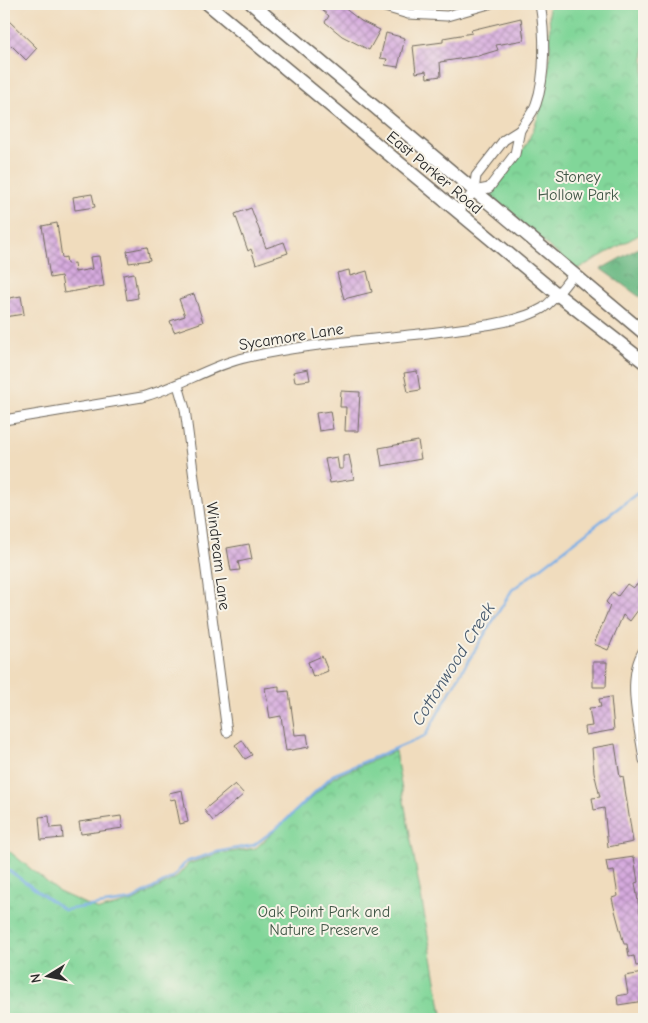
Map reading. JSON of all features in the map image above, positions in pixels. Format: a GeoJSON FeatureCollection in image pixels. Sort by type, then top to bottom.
{"type":"FeatureCollection","features":[{"type":"Feature","properties":{"kind":"main road","name":"East Parker Road"},"geometry":{"type":"LineString","coordinates":[[208,4],[557,294],[644,362]]}},
{"type":"Feature","properties":{"kind":"main road","name":"East Parker Road"},"geometry":{"type":"LineString","coordinates":[[252,4],[644,333]]}},
{"type":"Feature","properties":{"kind":"street"},"geometry":{"type":"LineString","coordinates":[[375,4],[408,14],[447,16],[489,4]]}},
{"type":"Feature","properties":{"kind":"street"},"geometry":{"type":"LineString","coordinates":[[474,192],[489,188],[515,154],[520,130],[536,104],[542,74],[544,27],[540,4]]}},
{"type":"Feature","properties":{"kind":"street"},"geometry":{"type":"LineString","coordinates":[[458,212],[474,192],[476,176],[504,140],[520,130]]}},
{"type":"Feature","properties":{"kind":"street","name":"Sycamore Lane"},"geometry":{"type":"LineString","coordinates":[[4,420],[115,403],[152,394],[229,362],[251,357],[320,346],[455,330],[507,320],[541,309],[557,294],[573,274]]}},
{"type":"Feature","properties":{"kind":"street","name":"Windream Lane"},"geometry":{"type":"LineString","coordinates":[[178,384],[185,409],[227,732]]}},
{"type":"Feature","properties":{"kind":"street"},"geometry":{"type":"LineString","coordinates":[[644,650],[635,672],[634,686],[644,760]]}},
{"type":"Feature","properties":{"kind":"green space","name":"Stoney Hollow Park"},"geometry":{"type":"Polygon","coordinates":[[[548,4],[644,4],[644,232],[576,270],[490,196],[516,161],[529,139],[543,102],[549,63],[550,23],[548,4]]]}},
{"type":"Feature","properties":{"kind":"green space"},"geometry":{"type":"Polygon","coordinates":[[[644,245],[644,300],[601,269],[644,245]]]}},
{"type":"Feature","properties":{"kind":"green space","name":"Oak Point Park and Nature Preserve"},"geometry":{"type":"Polygon","coordinates":[[[395,751],[443,1019],[4,1019],[4,847],[59,892],[99,910],[134,901],[176,878],[188,864],[218,854],[256,848],[334,777],[395,751]]]}},
{"type":"Feature","properties":{"kind":"building"},"geometry":{"type":"Polygon","coordinates":[[[315,4],[339,4],[361,21],[380,30],[369,50],[342,36],[325,22],[329,16],[315,4]]]}},
{"type":"Feature","properties":{"kind":"building"},"geometry":{"type":"Polygon","coordinates":[[[521,18],[524,40],[496,45],[498,50],[478,56],[440,62],[441,76],[427,78],[426,71],[416,73],[413,46],[443,42],[443,38],[472,33],[471,30],[521,18]]]}},
{"type":"Feature","properties":{"kind":"building"},"geometry":{"type":"Polygon","coordinates":[[[8,20],[37,48],[26,60],[4,38],[4,25],[8,20]]]}},
{"type":"Feature","properties":{"kind":"building"},"geometry":{"type":"Polygon","coordinates":[[[386,33],[405,38],[398,67],[385,65],[387,59],[380,58],[386,33]]]}},
{"type":"Feature","properties":{"kind":"building"},"geometry":{"type":"Polygon","coordinates":[[[92,194],[95,207],[75,210],[73,197],[92,194]]]}},
{"type":"Feature","properties":{"kind":"building"},"geometry":{"type":"Polygon","coordinates":[[[251,208],[266,248],[284,242],[288,253],[256,264],[251,249],[248,251],[235,214],[251,208]]]}},
{"type":"Feature","properties":{"kind":"building"},"geometry":{"type":"Polygon","coordinates":[[[57,223],[62,258],[66,257],[67,264],[74,263],[75,272],[92,269],[90,257],[99,256],[104,286],[64,293],[61,276],[50,278],[42,226],[57,223]]]}},
{"type":"Feature","properties":{"kind":"building"},"geometry":{"type":"Polygon","coordinates":[[[147,247],[150,260],[129,263],[127,251],[147,247]]]}},
{"type":"Feature","properties":{"kind":"building"},"geometry":{"type":"Polygon","coordinates":[[[349,270],[350,276],[367,271],[372,292],[344,299],[337,273],[349,270]]]}},
{"type":"Feature","properties":{"kind":"building"},"geometry":{"type":"Polygon","coordinates":[[[134,273],[138,298],[127,300],[123,275],[134,273]]]}},
{"type":"Feature","properties":{"kind":"building"},"geometry":{"type":"Polygon","coordinates":[[[194,294],[203,322],[174,332],[170,321],[185,316],[179,299],[194,294]]]}},
{"type":"Feature","properties":{"kind":"building"},"geometry":{"type":"Polygon","coordinates":[[[21,296],[24,314],[4,317],[4,299],[21,296]]]}},
{"type":"Feature","properties":{"kind":"building"},"geometry":{"type":"Polygon","coordinates":[[[308,369],[310,380],[295,382],[293,372],[308,369]]]}},
{"type":"Feature","properties":{"kind":"building"},"geometry":{"type":"Polygon","coordinates":[[[417,371],[420,390],[408,392],[404,373],[417,371]]]}},
{"type":"Feature","properties":{"kind":"building"},"geometry":{"type":"Polygon","coordinates":[[[341,391],[360,392],[358,431],[345,431],[346,407],[340,407],[341,391]]]}},
{"type":"Feature","properties":{"kind":"building"},"geometry":{"type":"Polygon","coordinates":[[[330,411],[333,429],[319,431],[316,413],[330,411]]]}},
{"type":"Feature","properties":{"kind":"building"},"geometry":{"type":"Polygon","coordinates":[[[418,441],[421,459],[382,466],[379,448],[418,441]]]}},
{"type":"Feature","properties":{"kind":"building"},"geometry":{"type":"Polygon","coordinates":[[[349,455],[354,479],[330,483],[325,459],[337,457],[339,469],[343,469],[343,456],[349,455]]]}},
{"type":"Feature","properties":{"kind":"building"},"geometry":{"type":"Polygon","coordinates":[[[249,544],[252,559],[238,562],[240,570],[231,571],[227,548],[249,544]]]}},
{"type":"Feature","properties":{"kind":"building"},"geometry":{"type":"Polygon","coordinates":[[[644,578],[644,602],[630,621],[623,615],[608,650],[594,644],[610,606],[606,602],[613,592],[618,596],[627,584],[633,588],[644,578]]]}},
{"type":"Feature","properties":{"kind":"building"},"geometry":{"type":"Polygon","coordinates":[[[322,656],[328,671],[313,677],[308,662],[322,656]]]}},
{"type":"Feature","properties":{"kind":"building"},"geometry":{"type":"Polygon","coordinates":[[[593,662],[607,662],[606,687],[593,687],[593,662]]]}},
{"type":"Feature","properties":{"kind":"building"},"geometry":{"type":"Polygon","coordinates":[[[279,686],[279,692],[289,691],[295,735],[307,734],[309,747],[286,751],[281,716],[270,718],[265,688],[279,686]]]}},
{"type":"Feature","properties":{"kind":"building"},"geometry":{"type":"Polygon","coordinates":[[[611,697],[614,730],[586,735],[585,727],[592,726],[589,708],[601,707],[599,699],[611,697]]]}},
{"type":"Feature","properties":{"kind":"building"},"geometry":{"type":"Polygon","coordinates":[[[242,740],[252,755],[245,759],[235,745],[242,740]]]}},
{"type":"Feature","properties":{"kind":"building"},"geometry":{"type":"Polygon","coordinates":[[[615,744],[620,777],[623,776],[633,842],[608,847],[604,808],[594,810],[592,798],[600,797],[594,772],[592,748],[615,744]]]}},
{"type":"Feature","properties":{"kind":"building"},"geometry":{"type":"Polygon","coordinates":[[[235,784],[244,794],[213,821],[204,810],[235,784]]]}},
{"type":"Feature","properties":{"kind":"building"},"geometry":{"type":"Polygon","coordinates":[[[182,790],[188,822],[180,824],[175,799],[170,800],[169,793],[182,790]]]}},
{"type":"Feature","properties":{"kind":"building"},"geometry":{"type":"Polygon","coordinates":[[[49,816],[50,828],[62,827],[63,838],[41,840],[39,817],[49,816]]]}},
{"type":"Feature","properties":{"kind":"building"},"geometry":{"type":"Polygon","coordinates":[[[121,816],[123,828],[81,834],[79,822],[121,816]]]}},
{"type":"Feature","properties":{"kind":"building"},"geometry":{"type":"Polygon","coordinates":[[[634,857],[638,882],[635,883],[644,936],[644,965],[636,966],[634,956],[629,957],[627,944],[624,944],[612,898],[618,896],[614,871],[608,872],[606,861],[634,857]]]}},
{"type":"Feature","properties":{"kind":"building"},"geometry":{"type":"Polygon","coordinates":[[[643,973],[644,1001],[618,1005],[617,996],[628,994],[625,976],[643,973]]]}},
{"type":"Feature","properties":{"kind":"waterway","name":"Cottonwood Creek"},"geometry":{"type":"LineString","coordinates":[[4,867],[64,910],[132,900],[173,877],[186,862],[217,852],[254,845],[282,824],[333,775],[425,736],[512,590],[644,488]]}}]}
